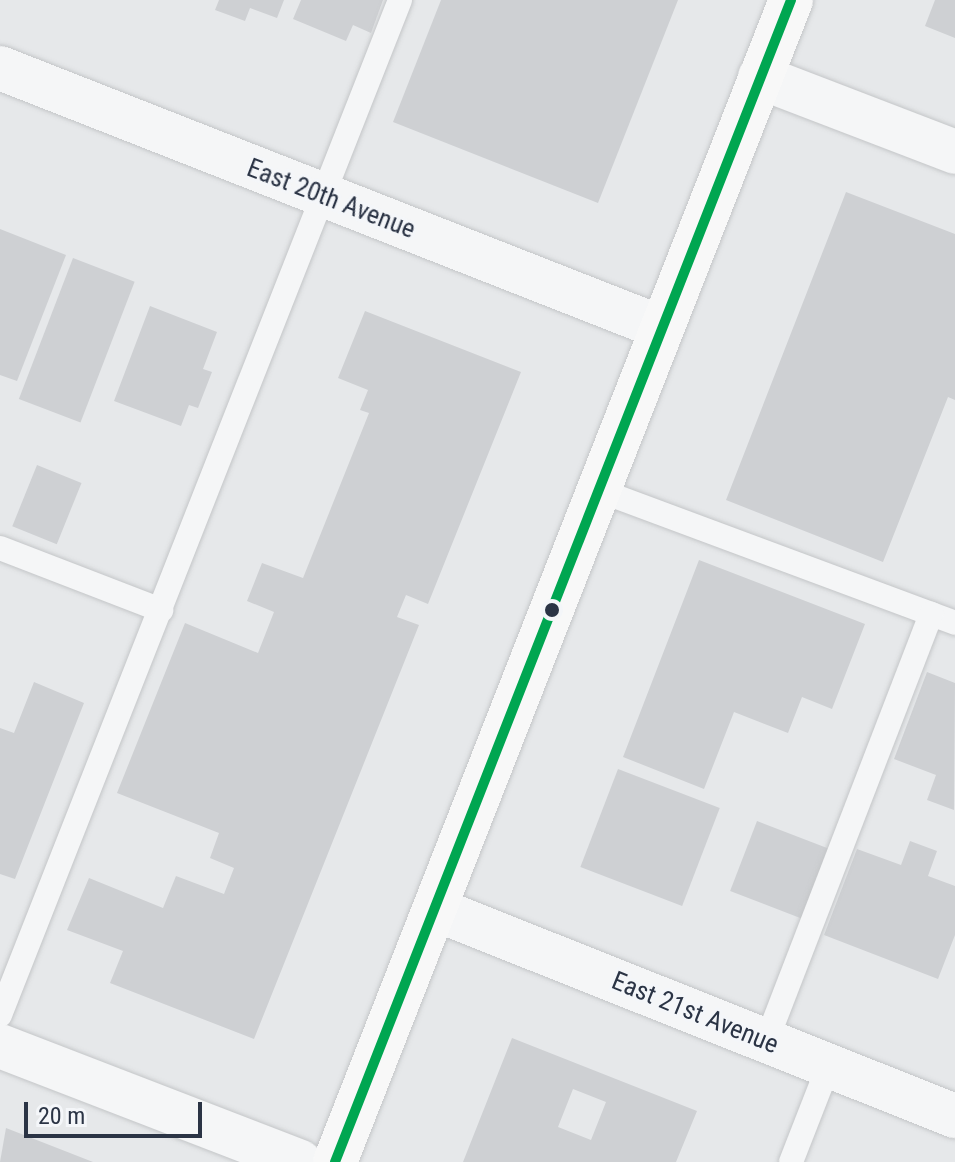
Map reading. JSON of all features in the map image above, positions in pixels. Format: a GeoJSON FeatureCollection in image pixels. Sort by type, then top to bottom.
{"type":"FeatureCollection","features":[{"type":"Feature","properties":{"kind":"main road"},"geometry":{"type":"LineString","coordinates":[[335,1162],[791,0]]}},
{"type":"Feature","properties":{"kind":"street","name":"East 20th Avenue"},"geometry":{"type":"LineString","coordinates":[[0,68],[662,328]]}},
{"type":"Feature","properties":{"kind":"street"},"geometry":{"type":"LineString","coordinates":[[760,77],[955,152]]}},
{"type":"Feature","properties":{"kind":"street","name":"East 21st Avenue"},"geometry":{"type":"LineString","coordinates":[[435,909],[955,1116]]}},
{"type":"Feature","properties":{"kind":"street"},"geometry":{"type":"LineString","coordinates":[[0,1046],[300,1162]]}},
{"type":"Feature","properties":{"kind":"lane"},"geometry":{"type":"LineString","coordinates":[[0,1015],[400,0]]}},
{"type":"Feature","properties":{"kind":"lane"},"geometry":{"type":"LineString","coordinates":[[598,490],[955,623]]}},
{"type":"Feature","properties":{"kind":"lane"},"geometry":{"type":"LineString","coordinates":[[0,548],[161,610]]}},
{"type":"Feature","properties":{"kind":"lane"},"geometry":{"type":"LineString","coordinates":[[766,1042],[931,614]]}},
{"type":"Feature","properties":{"kind":"lane"},"geometry":{"type":"LineString","coordinates":[[791,1162],[828,1067]]}},
{"type":"Feature","properties":{"kind":"building"},"geometry":{"type":"Polygon","coordinates":[[[219,0],[284,0],[277,18],[250,8],[245,21],[215,10],[219,0]]]}},
{"type":"Feature","properties":{"kind":"building"},"geometry":{"type":"Polygon","coordinates":[[[301,0],[383,0],[371,33],[353,25],[346,41],[293,19],[301,0]]]}},
{"type":"Feature","properties":{"kind":"building"},"geometry":{"type":"Polygon","coordinates":[[[441,0],[678,0],[598,203],[393,122],[441,0]]]}},
{"type":"Feature","properties":{"kind":"building"},"geometry":{"type":"Polygon","coordinates":[[[935,0],[955,0],[955,38],[925,26],[935,0]]]}},
{"type":"Feature","properties":{"kind":"building"},"geometry":{"type":"Polygon","coordinates":[[[846,192],[955,234],[955,400],[948,397],[883,562],[726,500],[846,192]]]}},
{"type":"Feature","properties":{"kind":"building"},"geometry":{"type":"Polygon","coordinates":[[[0,229],[66,255],[17,381],[0,375],[0,229]]]}},
{"type":"Feature","properties":{"kind":"building"},"geometry":{"type":"Polygon","coordinates":[[[73,258],[135,282],[81,423],[19,399],[73,258]]]}},
{"type":"Feature","properties":{"kind":"building"},"geometry":{"type":"Polygon","coordinates":[[[150,306],[217,332],[203,369],[212,372],[198,408],[189,405],[181,426],[114,401],[150,306]]]}},
{"type":"Feature","properties":{"kind":"building"},"geometry":{"type":"Polygon","coordinates":[[[365,311],[521,372],[428,604],[406,595],[397,617],[419,625],[254,1039],[110,983],[123,951],[67,930],[89,878],[163,908],[176,876],[224,894],[234,868],[210,858],[219,833],[117,793],[185,623],[258,653],[274,612],[247,601],[262,563],[303,578],[369,413],[360,410],[368,390],[338,378],[365,311]]]}},
{"type":"Feature","properties":{"kind":"building"},"geometry":{"type":"Polygon","coordinates":[[[37,465],[82,483],[57,544],[12,526],[37,465]]]}},
{"type":"Feature","properties":{"kind":"building"},"geometry":{"type":"Polygon","coordinates":[[[699,560],[865,624],[832,709],[802,697],[788,733],[734,712],[704,789],[623,757],[699,560]]]}},
{"type":"Feature","properties":{"kind":"building"},"geometry":{"type":"Polygon","coordinates":[[[927,672],[955,683],[954,810],[927,800],[936,775],[894,759],[927,672]]]}},
{"type":"Feature","properties":{"kind":"building"},"geometry":{"type":"Polygon","coordinates":[[[34,682],[84,703],[15,879],[0,874],[0,728],[14,733],[34,682]]]}},
{"type":"Feature","properties":{"kind":"building"},"geometry":{"type":"Polygon","coordinates":[[[618,769],[720,808],[682,906],[580,867],[618,769]]]}},
{"type":"Feature","properties":{"kind":"building"},"geometry":{"type":"Polygon","coordinates":[[[757,821],[834,850],[807,920],[730,891],[757,821]]]}},
{"type":"Feature","properties":{"kind":"building"},"geometry":{"type":"Polygon","coordinates":[[[910,841],[937,851],[928,876],[955,886],[955,935],[938,979],[824,935],[857,849],[901,865],[910,841]]]}},
{"type":"Feature","properties":{"kind":"building"},"geometry":{"type":"Polygon","coordinates":[[[512,1038],[697,1111],[676,1162],[463,1162],[512,1038]],[[573,1089],[558,1127],[591,1140],[606,1102],[573,1089]]]}},
{"type":"Feature","properties":{"kind":"building"},"geometry":{"type":"Polygon","coordinates":[[[6,1128],[93,1162],[0,1162],[6,1128]]]}},
{"type":"Feature","properties":{"kind":"transit line"},"geometry":{"type":"LineString","coordinates":[[335,1162],[791,0]]}}]}
